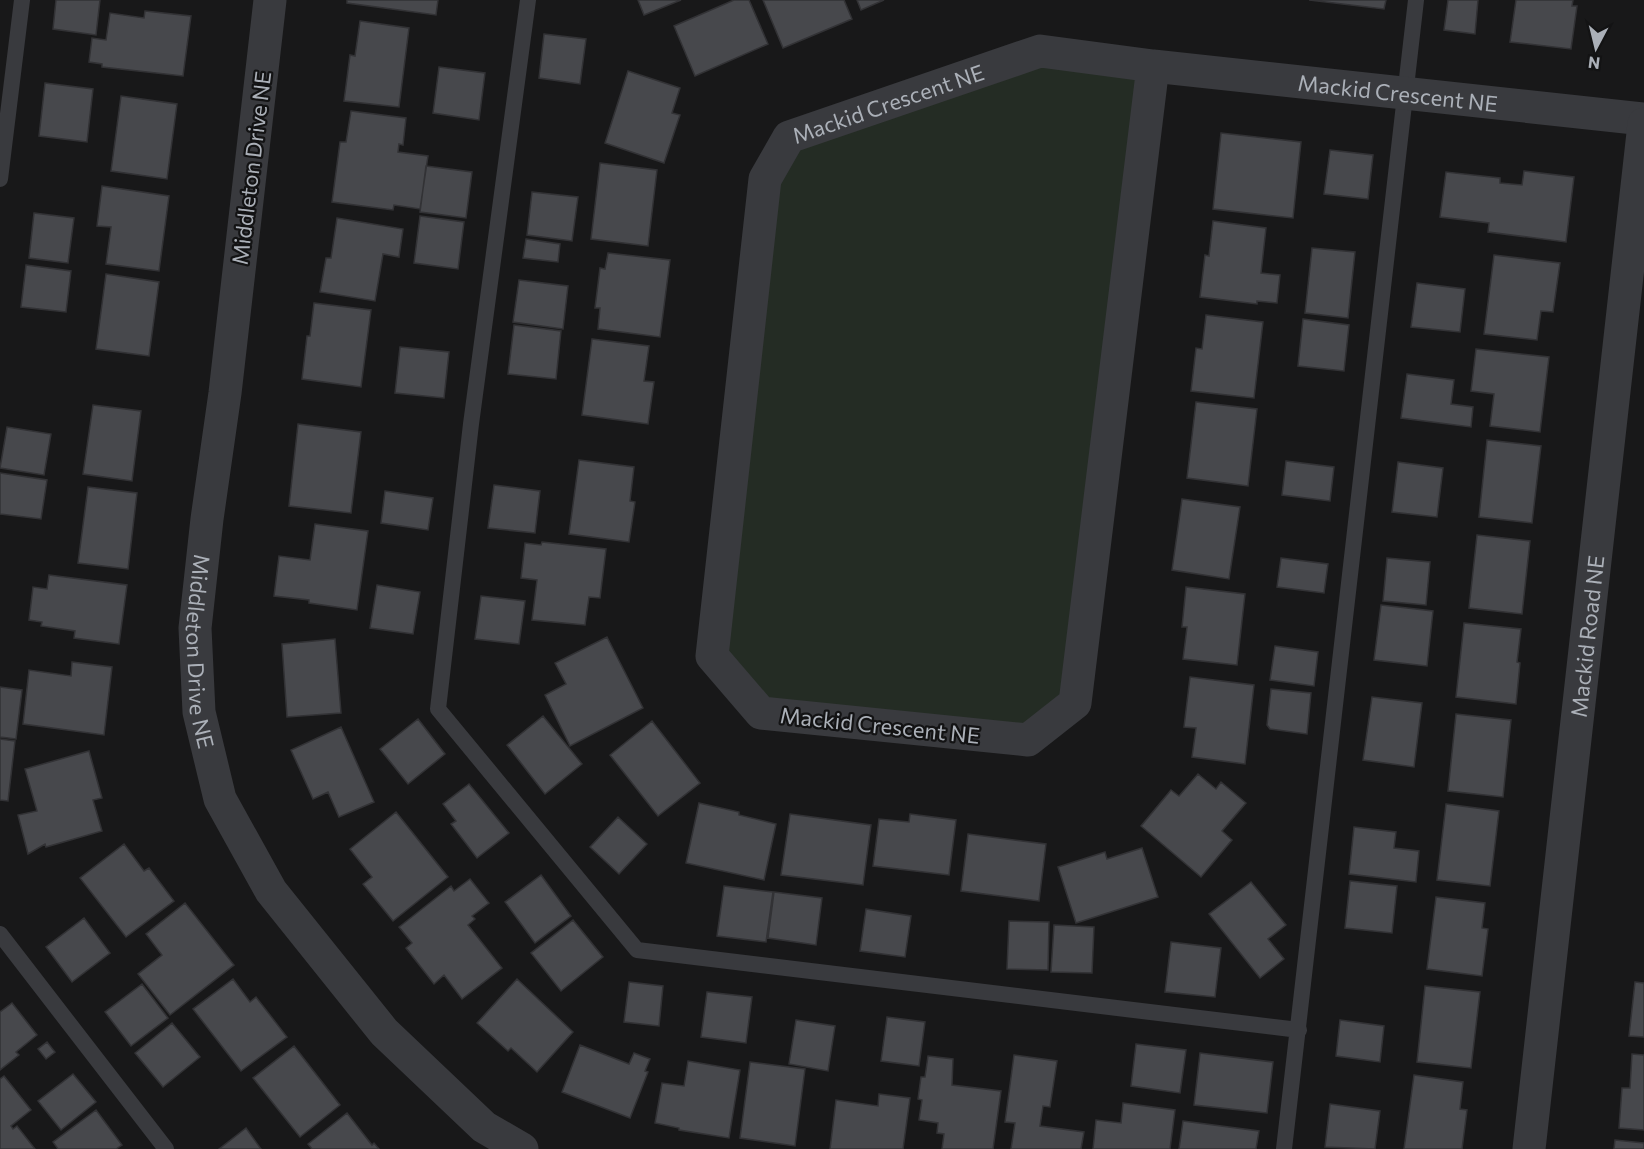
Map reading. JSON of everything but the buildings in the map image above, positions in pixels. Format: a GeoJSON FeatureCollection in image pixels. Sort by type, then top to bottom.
{"type":"FeatureCollection","features":[{"type":"Feature","properties":{"kind":"street","name":"Middleton Drive NE"},"geometry":{"type":"LineString","coordinates":[[270,0],[225,393],[207,519],[195,628],[199,712],[220,799],[271,891],[384,1032],[484,1127],[522,1149]]}},
{"type":"Feature","properties":{"kind":"street","name":"Mackid Crescent NE"},"geometry":{"type":"LineString","coordinates":[[1153,66],[1075,703],[1028,740],[761,713],[712,656],[765,179],[789,137],[1040,51],[1153,66],[1644,119]]}},
{"type":"Feature","properties":{"kind":"street","name":"Mackid Road NE"},"geometry":{"type":"LineString","coordinates":[[1529,1149],[1644,124]]}},
{"type":"Feature","properties":{"kind":"lane"},"geometry":{"type":"LineString","coordinates":[[0,179],[22,0]]}},
{"type":"Feature","properties":{"kind":"lane"},"geometry":{"type":"LineString","coordinates":[[528,0],[471,424],[438,709],[637,950],[1299,1030]]}},
{"type":"Feature","properties":{"kind":"lane"},"geometry":{"type":"LineString","coordinates":[[1284,1149],[1416,0]]}},
{"type":"Feature","properties":{"kind":"lane"},"geometry":{"type":"LineString","coordinates":[[0,934],[166,1149]]}},
{"type":"Feature","properties":{"kind":"shaded area"},"geometry":{"type":"Polygon","coordinates":[[[1040,51],[1153,66],[1075,703],[1028,740],[761,713],[712,656],[765,179],[789,137],[1040,51]]]}}]}
